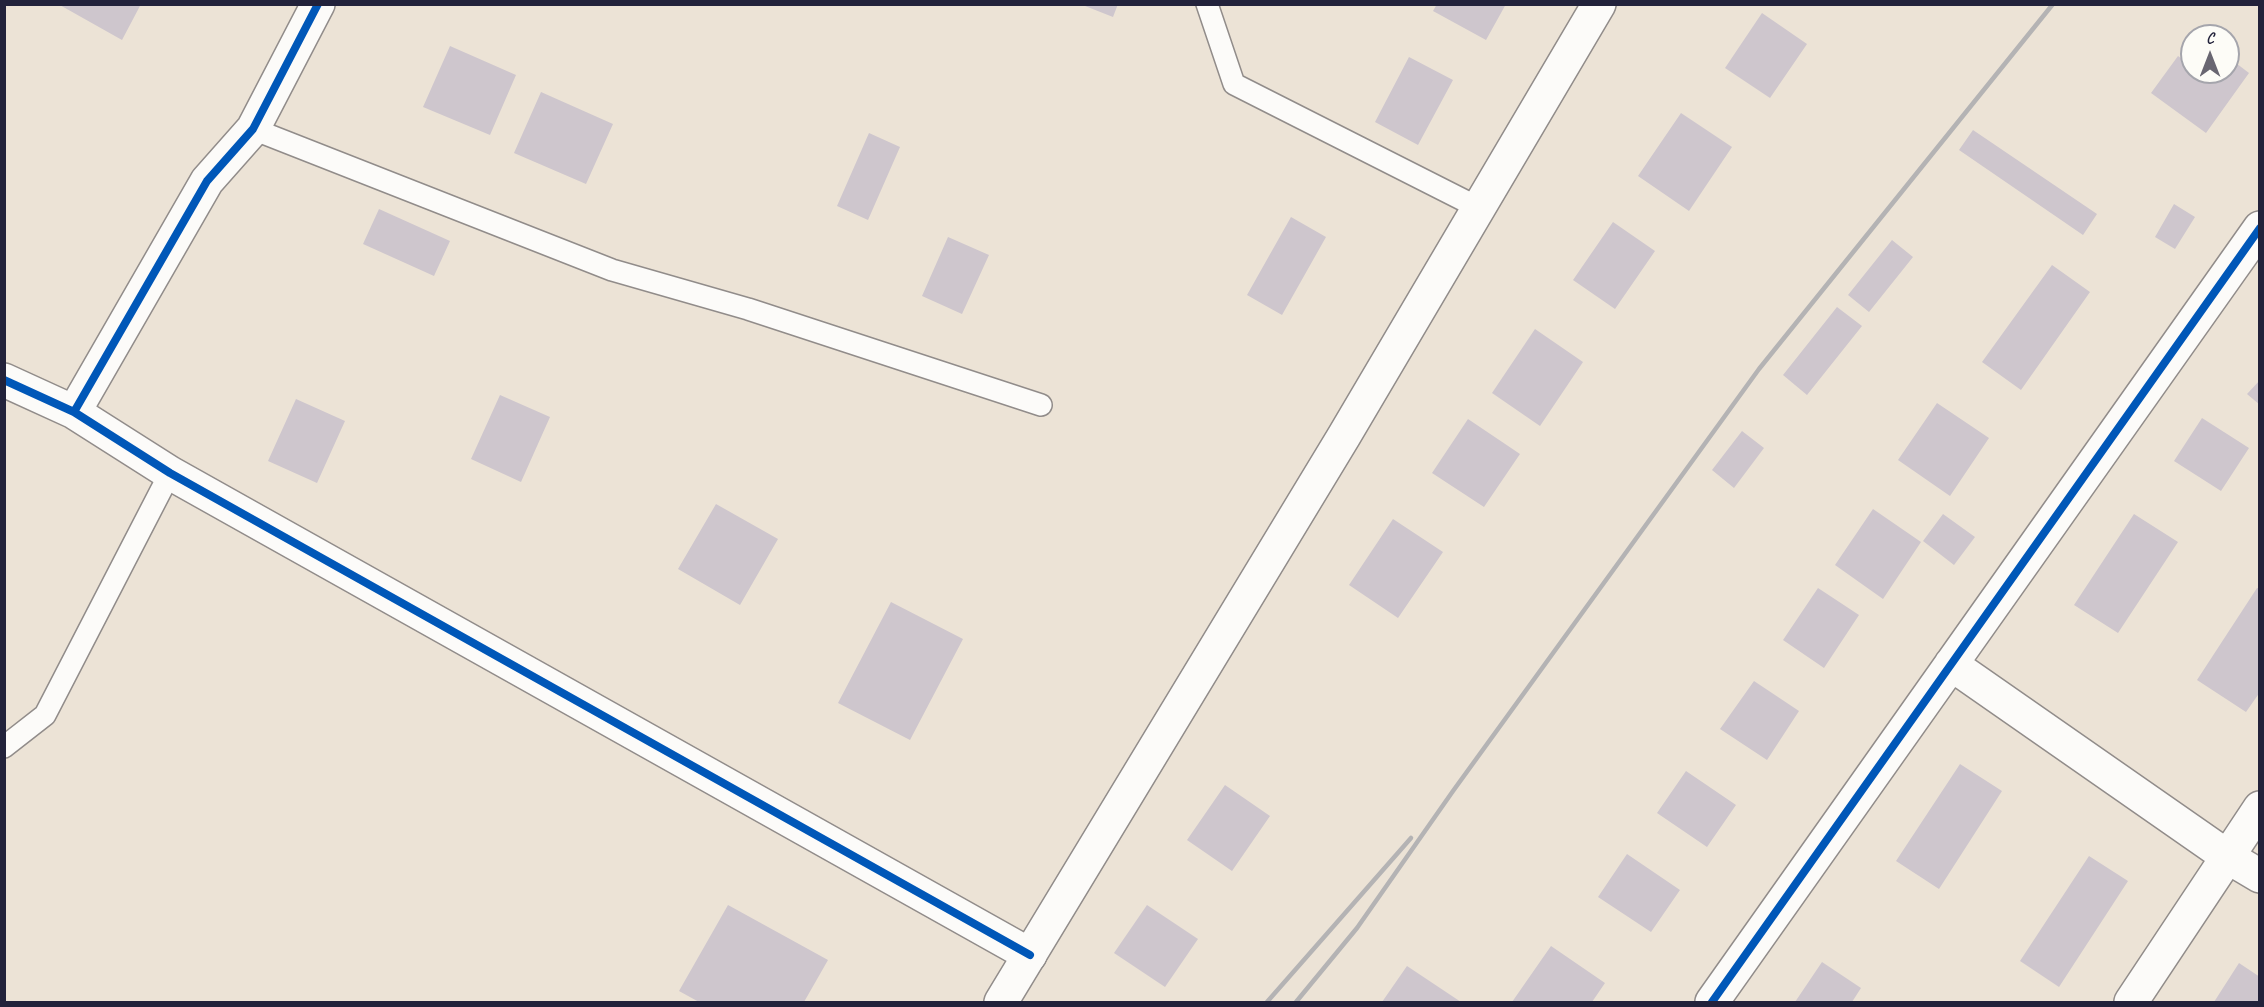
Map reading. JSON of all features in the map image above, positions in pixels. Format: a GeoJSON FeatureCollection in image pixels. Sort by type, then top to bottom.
{"type":"FeatureCollection","features":[{"type":"Feature","properties":{"kind":"street"},"geometry":{"type":"LineString","coordinates":[[74,412],[207,181],[253,129],[318,4]]}},
{"type":"Feature","properties":{"kind":"street"},"geometry":{"type":"LineString","coordinates":[[1001,1002],[1344,436],[1599,4]]}},
{"type":"Feature","properties":{"kind":"street"},"geometry":{"type":"LineString","coordinates":[[1712,1002],[2259,228]]}},
{"type":"Feature","properties":{"kind":"street"},"geometry":{"type":"LineString","coordinates":[[4,380],[74,412],[170,473],[1030,955]]}},
{"type":"Feature","properties":{"kind":"street"},"geometry":{"type":"LineString","coordinates":[[1951,664],[2228,857],[2259,876]]}},
{"type":"Feature","properties":{"kind":"street"},"geometry":{"type":"LineString","coordinates":[[2130,1002],[2259,808]]}},
{"type":"Feature","properties":{"kind":"lane"},"geometry":{"type":"LineString","coordinates":[[1207,4],[1234,84],[1479,208]]}},
{"type":"Feature","properties":{"kind":"lane"},"geometry":{"type":"LineString","coordinates":[[253,129],[612,270],[748,309],[1041,405]]}},
{"type":"Feature","properties":{"kind":"lane"},"geometry":{"type":"LineString","coordinates":[[4,747],[45,715],[170,473]]}},
{"type":"Feature","properties":{"kind":"building"},"geometry":{"type":"Polygon","coordinates":[[[58,4],[141,4],[122,40],[58,4]]]}},
{"type":"Feature","properties":{"kind":"building"},"geometry":{"type":"Polygon","coordinates":[[[1080,4],[1118,4],[1113,17],[1080,4]]]}},
{"type":"Feature","properties":{"kind":"building"},"geometry":{"type":"Polygon","coordinates":[[[1437,4],[1506,4],[1486,40],[1433,11],[1437,4]]]}},
{"type":"Feature","properties":{"kind":"building"},"geometry":{"type":"Polygon","coordinates":[[[1762,13],[1807,44],[1770,98],[1725,68],[1762,13]]]}},
{"type":"Feature","properties":{"kind":"building"},"geometry":{"type":"Polygon","coordinates":[[[450,46],[516,75],[490,135],[423,107],[450,46]]]}},
{"type":"Feature","properties":{"kind":"building"},"geometry":{"type":"Polygon","coordinates":[[[2178,56],[2180,57],[2180,84],[2240,84],[2240,66],[2249,73],[2206,133],[2151,93],[2178,56]]]}},
{"type":"Feature","properties":{"kind":"building"},"geometry":{"type":"Polygon","coordinates":[[[1409,57],[1453,80],[1418,145],[1375,122],[1409,57]]]}},
{"type":"Feature","properties":{"kind":"building"},"geometry":{"type":"Polygon","coordinates":[[[541,92],[613,124],[586,184],[514,153],[541,92]]]}},
{"type":"Feature","properties":{"kind":"building"},"geometry":{"type":"Polygon","coordinates":[[[1681,113],[1732,147],[1689,211],[1638,176],[1681,113]]]}},
{"type":"Feature","properties":{"kind":"building"},"geometry":{"type":"Polygon","coordinates":[[[1973,130],[2097,214],[2083,235],[1959,150],[1973,130]]]}},
{"type":"Feature","properties":{"kind":"building"},"geometry":{"type":"Polygon","coordinates":[[[869,133],[900,147],[868,220],[837,206],[869,133]]]}},
{"type":"Feature","properties":{"kind":"building"},"geometry":{"type":"Polygon","coordinates":[[[2174,204],[2195,217],[2175,249],[2155,237],[2174,204]]]}},
{"type":"Feature","properties":{"kind":"building"},"geometry":{"type":"Polygon","coordinates":[[[379,209],[450,241],[434,276],[363,244],[379,209]]]}},
{"type":"Feature","properties":{"kind":"building"},"geometry":{"type":"Polygon","coordinates":[[[1291,217],[1326,237],[1282,315],[1247,295],[1291,217]]]}},
{"type":"Feature","properties":{"kind":"building"},"geometry":{"type":"Polygon","coordinates":[[[1613,222],[1655,251],[1615,309],[1573,280],[1613,222]]]}},
{"type":"Feature","properties":{"kind":"building"},"geometry":{"type":"Polygon","coordinates":[[[948,237],[989,255],[962,314],[922,296],[948,237]]]}},
{"type":"Feature","properties":{"kind":"building"},"geometry":{"type":"Polygon","coordinates":[[[1892,240],[1913,257],[1869,312],[1848,295],[1892,240]]]}},
{"type":"Feature","properties":{"kind":"building"},"geometry":{"type":"Polygon","coordinates":[[[2052,265],[2090,292],[2021,390],[1982,362],[2052,265]]]}},
{"type":"Feature","properties":{"kind":"building"},"geometry":{"type":"Polygon","coordinates":[[[1837,307],[1862,326],[1807,395],[1783,375],[1837,307]]]}},
{"type":"Feature","properties":{"kind":"building"},"geometry":{"type":"Polygon","coordinates":[[[1535,329],[1583,362],[1540,426],[1492,393],[1535,329]]]}},
{"type":"Feature","properties":{"kind":"building"},"geometry":{"type":"Polygon","coordinates":[[[2260,380],[2260,405],[2247,394],[2260,380]]]}},
{"type":"Feature","properties":{"kind":"building"},"geometry":{"type":"Polygon","coordinates":[[[500,395],[550,417],[521,482],[471,459],[500,395]]]}},
{"type":"Feature","properties":{"kind":"building"},"geometry":{"type":"Polygon","coordinates":[[[296,399],[345,421],[317,483],[268,461],[296,399]]]}},
{"type":"Feature","properties":{"kind":"building"},"geometry":{"type":"Polygon","coordinates":[[[1937,403],[1989,438],[1950,496],[1898,460],[1937,403]]]}},
{"type":"Feature","properties":{"kind":"building"},"geometry":{"type":"Polygon","coordinates":[[[2202,418],[2249,448],[2221,491],[2174,461],[2202,418]]]}},
{"type":"Feature","properties":{"kind":"building"},"geometry":{"type":"Polygon","coordinates":[[[1468,419],[1520,454],[1484,507],[1432,473],[1468,419]]]}},
{"type":"Feature","properties":{"kind":"building"},"geometry":{"type":"Polygon","coordinates":[[[1742,431],[1764,448],[1734,488],[1712,470],[1742,431]]]}},
{"type":"Feature","properties":{"kind":"building"},"geometry":{"type":"Polygon","coordinates":[[[716,504],[778,539],[740,605],[678,569],[716,504]]]}},
{"type":"Feature","properties":{"kind":"building"},"geometry":{"type":"Polygon","coordinates":[[[1873,509],[1921,542],[1883,599],[1835,565],[1873,509]]]}},
{"type":"Feature","properties":{"kind":"building"},"geometry":{"type":"Polygon","coordinates":[[[1943,514],[1975,537],[1954,565],[1923,541],[1943,514]]]}},
{"type":"Feature","properties":{"kind":"building"},"geometry":{"type":"Polygon","coordinates":[[[2134,514],[2178,542],[2118,633],[2074,605],[2134,514]]]}},
{"type":"Feature","properties":{"kind":"building"},"geometry":{"type":"Polygon","coordinates":[[[1393,519],[1443,552],[1398,618],[1349,585],[1393,519]]]}},
{"type":"Feature","properties":{"kind":"building"},"geometry":{"type":"Polygon","coordinates":[[[1818,588],[1859,615],[1824,668],[1783,640],[1818,588]]]}},
{"type":"Feature","properties":{"kind":"building"},"geometry":{"type":"Polygon","coordinates":[[[2257,588],[2260,589],[2260,692],[2246,712],[2197,680],[2257,588]]]}},
{"type":"Feature","properties":{"kind":"building"},"geometry":{"type":"Polygon","coordinates":[[[891,602],[963,639],[910,740],[838,703],[891,602]]]}},
{"type":"Feature","properties":{"kind":"building"},"geometry":{"type":"Polygon","coordinates":[[[1754,681],[1799,711],[1767,760],[1720,729],[1754,681]]]}},
{"type":"Feature","properties":{"kind":"building"},"geometry":{"type":"Polygon","coordinates":[[[1960,764],[2002,791],[1939,889],[1896,861],[1960,764]]]}},
{"type":"Feature","properties":{"kind":"building"},"geometry":{"type":"Polygon","coordinates":[[[1686,771],[1736,805],[1707,847],[1657,813],[1686,771]]]}},
{"type":"Feature","properties":{"kind":"building"},"geometry":{"type":"Polygon","coordinates":[[[1225,785],[1270,816],[1232,871],[1187,840],[1225,785]]]}},
{"type":"Feature","properties":{"kind":"building"},"geometry":{"type":"Polygon","coordinates":[[[1627,854],[1680,890],[1651,932],[1598,897],[1627,854]]]}},
{"type":"Feature","properties":{"kind":"building"},"geometry":{"type":"Polygon","coordinates":[[[2089,856],[2128,881],[2059,987],[2020,961],[2089,856]]]}},
{"type":"Feature","properties":{"kind":"building"},"geometry":{"type":"Polygon","coordinates":[[[728,905],[828,960],[804,1002],[699,1002],[679,991],[728,905]]]}},
{"type":"Feature","properties":{"kind":"building"},"geometry":{"type":"Polygon","coordinates":[[[1147,905],[1198,939],[1165,987],[1114,953],[1147,905]]]}},
{"type":"Feature","properties":{"kind":"building"},"geometry":{"type":"Polygon","coordinates":[[[1551,946],[1605,983],[1592,1002],[1512,1002],[1551,946]]]}},
{"type":"Feature","properties":{"kind":"building"},"geometry":{"type":"Polygon","coordinates":[[[1822,962],[1861,988],[1852,1002],[1795,1002],[1822,962]]]}},
{"type":"Feature","properties":{"kind":"building"},"geometry":{"type":"Polygon","coordinates":[[[2239,963],[2260,977],[2260,1002],[2214,1002],[2239,963]]]}},
{"type":"Feature","properties":{"kind":"building"},"geometry":{"type":"Polygon","coordinates":[[[1407,966],[1461,1002],[1382,1002],[1407,966]]]}},
{"type":"Feature","properties":{"kind":"railway"},"geometry":{"type":"LineString","coordinates":[[1296,1002],[1357,928],[1453,791],[1759,369],[2053,4]]}},
{"type":"Feature","properties":{"kind":"railway"},"geometry":{"type":"LineString","coordinates":[[1267,1002],[1411,838]]}},
{"type":"Feature","properties":{"kind":"cycle path"},"geometry":{"type":"LineString","coordinates":[[74,412],[207,181],[253,129],[318,4]]}},
{"type":"Feature","properties":{"kind":"cycle path"},"geometry":{"type":"LineString","coordinates":[[1712,1002],[2260,228]]}},
{"type":"Feature","properties":{"kind":"cycle path"},"geometry":{"type":"LineString","coordinates":[[4,380],[74,412],[170,473],[1030,955]]}}]}
